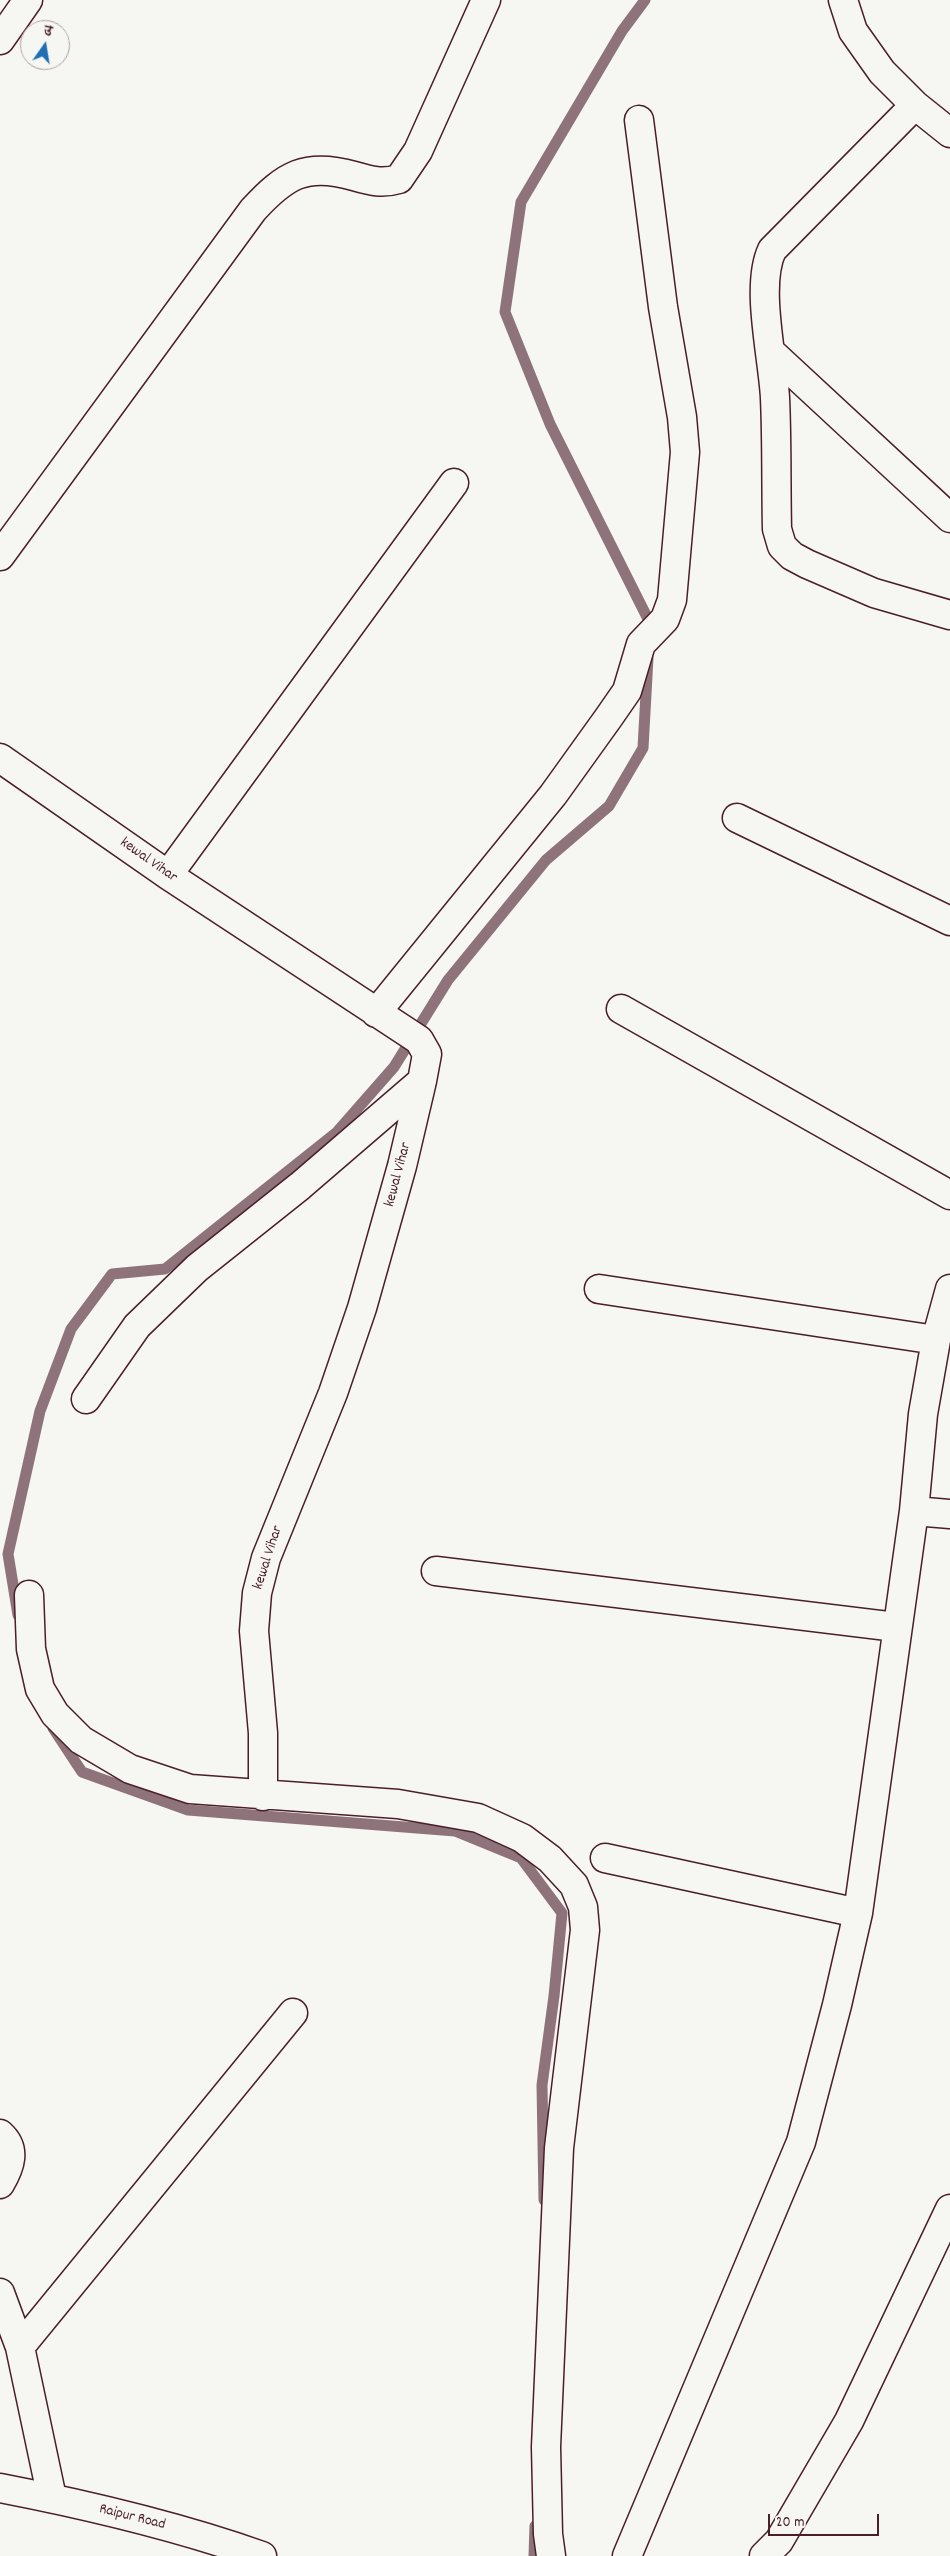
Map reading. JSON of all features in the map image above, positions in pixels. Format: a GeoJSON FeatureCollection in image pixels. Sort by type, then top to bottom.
{"type":"FeatureCollection","features":[{"type":"Feature","properties":{"kind":"street"},"geometry":{"type":"LineString","coordinates":[[0,40],[28,0]]}},
{"type":"Feature","properties":{"kind":"street"},"geometry":{"type":"LineString","coordinates":[[0,556],[253,210],[272,189],[293,175],[312,169],[336,170],[380,183],[399,179],[418,151],[486,0]]}},
{"type":"Feature","properties":{"kind":"street"},"geometry":{"type":"LineString","coordinates":[[843,0],[853,31],[882,72],[915,105],[950,133]]}},
{"type":"Feature","properties":{"kind":"street"},"geometry":{"type":"LineString","coordinates":[[915,105],[772,250],[766,263],[764,297],[772,353],[775,398],[776,529],[782,546],[792,556],[807,564],[874,593],[950,614]]}},
{"type":"Feature","properties":{"kind":"street"},"geometry":{"type":"LineString","coordinates":[[376,1013],[552,795],[603,725],[627,691],[638,651],[672,600],[685,452],[682,417],[663,307],[639,120]]}},
{"type":"Feature","properties":{"kind":"street"},"geometry":{"type":"LineString","coordinates":[[772,353],[950,518]]}},
{"type":"Feature","properties":{"kind":"street"},"geometry":{"type":"LineString","coordinates":[[168,875],[454,483]]}},
{"type":"Feature","properties":{"kind":"street","name":"kewal Vihar"},"geometry":{"type":"LineString","coordinates":[[4,768],[411,1035],[427,1054],[402,1166],[362,1308],[333,1393],[266,1558],[257,1593],[254,1630],[263,1733],[263,1796]]}},
{"type":"Feature","properties":{"kind":"street"},"geometry":{"type":"LineString","coordinates":[[737,818],[950,921]]}},
{"type":"Feature","properties":{"kind":"street"},"geometry":{"type":"LineString","coordinates":[[621,1009],[950,1195]]}},
{"type":"Feature","properties":{"kind":"street"},"geometry":{"type":"LineString","coordinates":[[86,1399],[137,1326],[191,1274],[300,1186],[422,1081]]}},
{"type":"Feature","properties":{"kind":"street"},"geometry":{"type":"LineString","coordinates":[[599,1289],[936,1340]]}},
{"type":"Feature","properties":{"kind":"street"},"geometry":{"type":"LineString","coordinates":[[627,2556],[801,2142],[837,2005],[858,1913],[896,1628],[914,1511],[923,1414],[936,1340],[950,1289]]}},
{"type":"Feature","properties":{"kind":"street"},"geometry":{"type":"LineString","coordinates":[[914,1511],[950,1514]]}},
{"type":"Feature","properties":{"kind":"street"},"geometry":{"type":"LineString","coordinates":[[436,1571],[896,1628]]}},
{"type":"Feature","properties":{"kind":"street"},"geometry":{"type":"LineString","coordinates":[[29,1595],[31,1649],[40,1689],[55,1714],[81,1740],[130,1768],[168,1783],[190,1789],[263,1796],[398,1804],[478,1818],[522,1838],[550,1859],[574,1885],[583,1907],[585,1930],[559,2158],[546,2447],[548,2534],[551,2556]]}},
{"type":"Feature","properties":{"kind":"street"},"geometry":{"type":"LineString","coordinates":[[605,1858],[858,1913]]}},
{"type":"Feature","properties":{"kind":"street"},"geometry":{"type":"LineString","coordinates":[[20,2347],[293,2012]]}},
{"type":"Feature","properties":{"kind":"street"},"geometry":{"type":"LineString","coordinates":[[0,2134],[8,2144],[11,2153],[8,2170],[0,2184]]}},
{"type":"Feature","properties":{"kind":"street"},"geometry":{"type":"LineString","coordinates":[[764,2556],[779,2541],[849,2421],[950,2209]]}},
{"type":"Feature","properties":{"kind":"street"},"geometry":{"type":"LineString","coordinates":[[0,2294],[20,2347],[52,2498]]}},
{"type":"Feature","properties":{"kind":"street","name":"Raipur Road"},"geometry":{"type":"LineString","coordinates":[[0,2488],[52,2498],[218,2540],[262,2556]]}},
{"type":"Feature","properties":{"kind":"waterway"},"geometry":{"type":"LineString","coordinates":[[645,0],[622,31],[521,202],[505,312],[550,424],[650,623],[649,632]]}},
{"type":"Feature","properties":{"kind":"waterway"},"geometry":{"type":"LineString","coordinates":[[18,1615],[8,1554],[40,1411],[71,1329],[112,1274],[165,1269],[337,1132],[394,1067],[448,980],[546,860],[609,806],[643,748],[648,658]]}},
{"type":"Feature","properties":{"kind":"waterway"},"geometry":{"type":"LineString","coordinates":[[53,1728],[82,1772],[188,1810],[455,1831],[521,1858],[562,1913],[554,1996],[542,2085],[544,2200]]}},
{"type":"Feature","properties":{"kind":"waterway"},"geometry":{"type":"LineString","coordinates":[[534,2556],[535,2526]]}}]}
